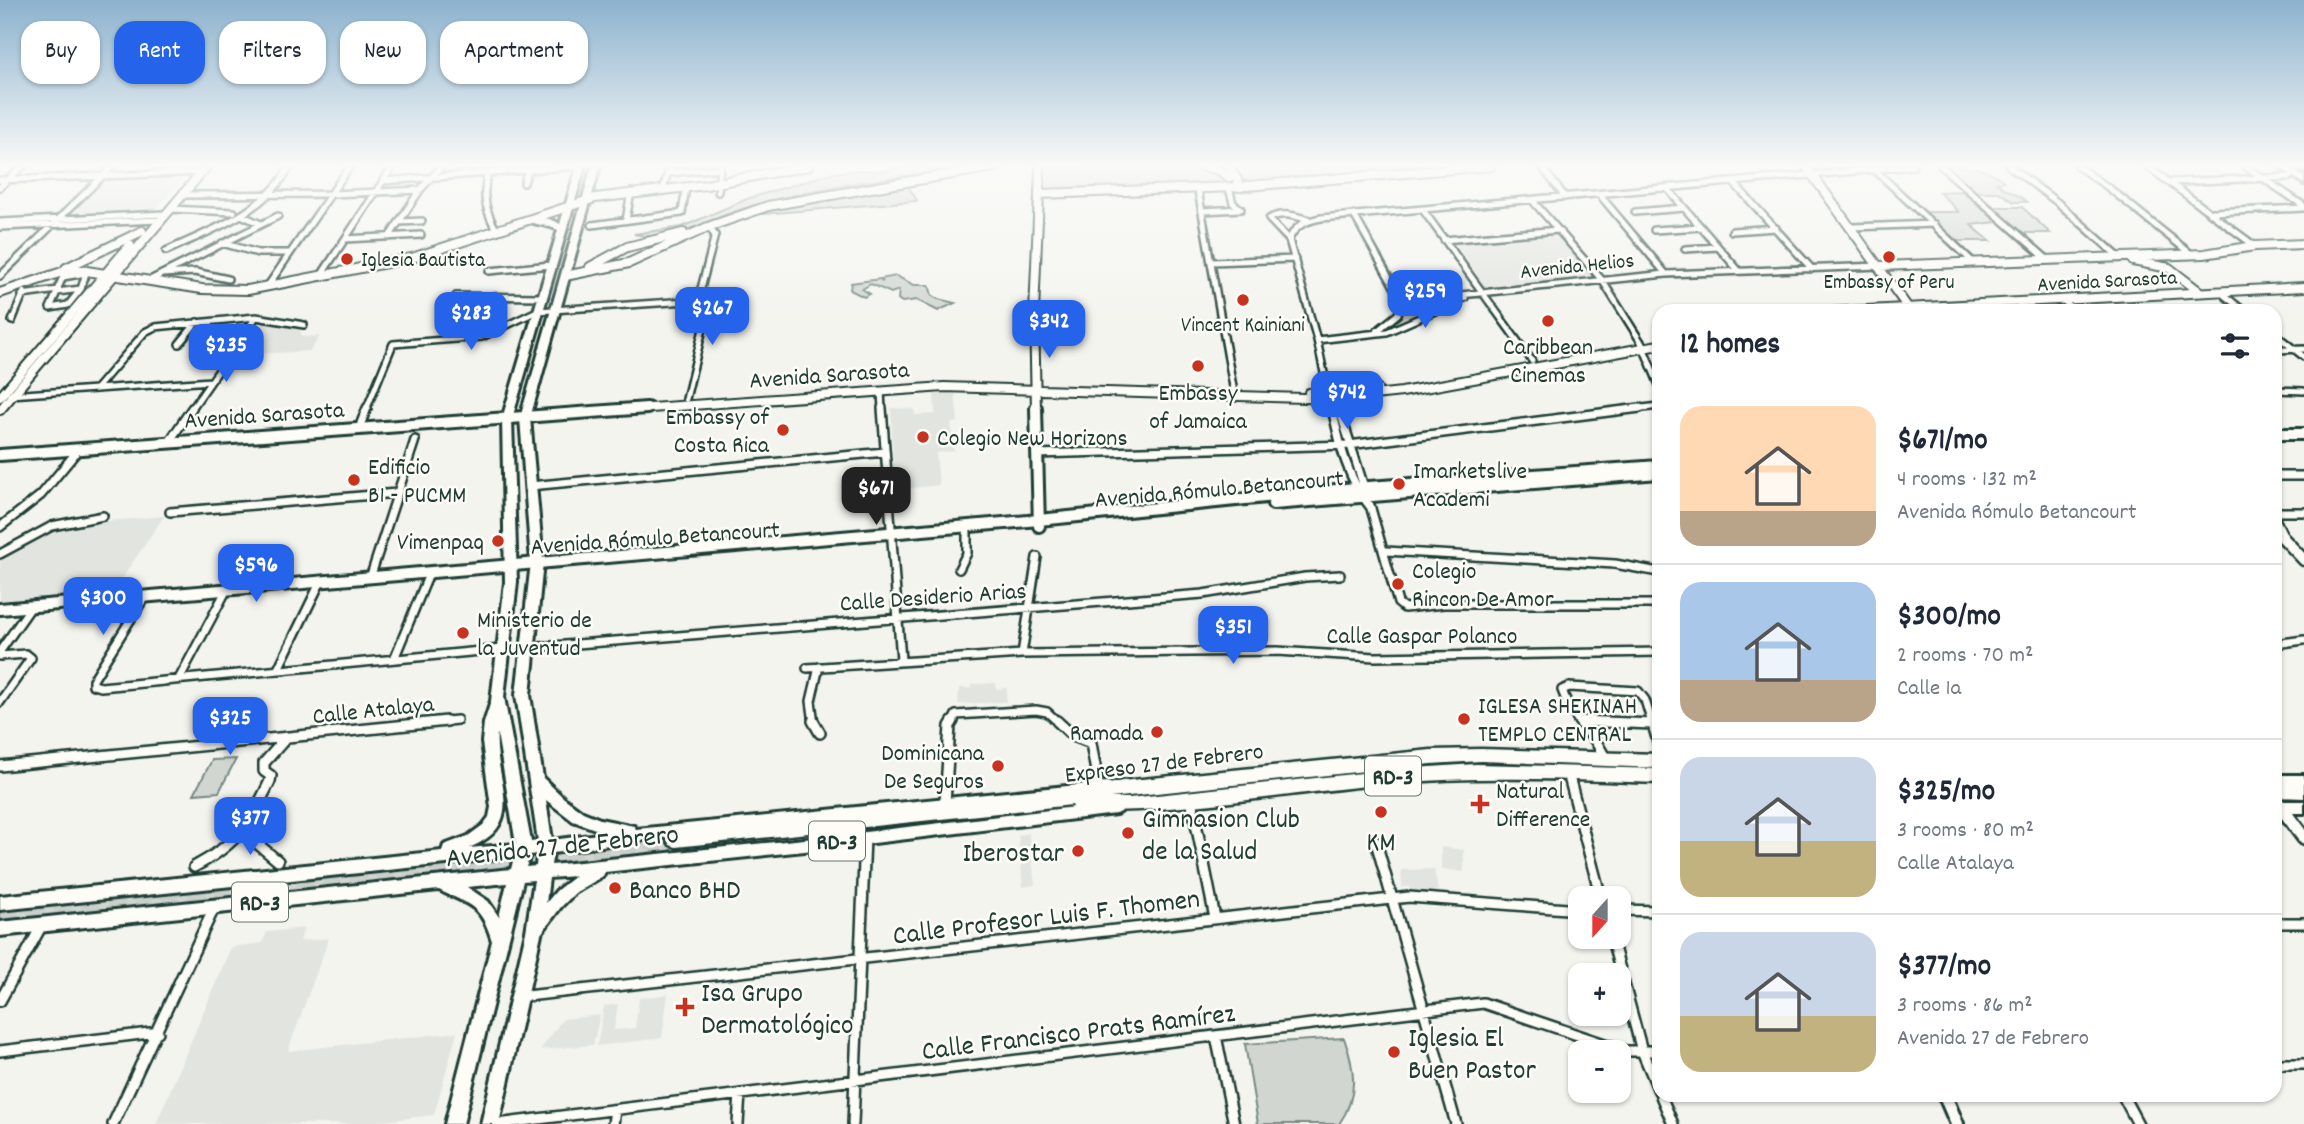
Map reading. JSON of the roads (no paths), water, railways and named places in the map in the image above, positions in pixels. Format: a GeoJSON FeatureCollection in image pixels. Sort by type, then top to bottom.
{"type":"FeatureCollection","features":[{"type":"Feature","properties":{"kind":"highway","name":"Expreso 27 de Febrero"},"geometry":{"type":"LineString","coordinates":[[1652,761],[1481,755],[1432,757],[1122,788],[1089,796],[675,844],[1091,803],[1129,805],[1399,776],[1476,771],[1652,776]]}},
{"type":"Feature","properties":{"kind":"highway"},"geometry":{"type":"LineString","coordinates":[[2282,799],[2304,791]]}},
{"type":"Feature","properties":{"kind":"highway"},"geometry":{"type":"LineString","coordinates":[[2282,801],[2304,799]]}},
{"type":"Feature","properties":{"kind":"main road"},"geometry":{"type":"LineString","coordinates":[[0,396],[110,274],[142,231],[156,218]]}},
{"type":"Feature","properties":{"kind":"main road"},"geometry":{"type":"LineString","coordinates":[[0,410],[157,218]]}},
{"type":"Feature","properties":{"kind":"main road"},"geometry":{"type":"LineString","coordinates":[[425,858],[466,844],[480,836],[496,817],[500,804],[489,744],[511,582],[508,416],[565,218]]}},
{"type":"Feature","properties":{"kind":"main road"},"geometry":{"type":"LineString","coordinates":[[490,1124],[534,932],[546,846],[523,695],[537,566],[526,415],[582,218]]}},
{"type":"Feature","properties":{"kind":"main road"},"geometry":{"type":"LineString","coordinates":[[1037,218],[1034,388],[1039,523]]}},
{"type":"Feature","properties":{"kind":"main road"},"geometry":{"type":"LineString","coordinates":[[0,293],[74,270],[216,291],[267,287],[412,258],[532,219],[551,222],[562,229]]}},
{"type":"Feature","properties":{"kind":"main road"},"geometry":{"type":"LineString","coordinates":[[50,276],[142,231]]}},
{"type":"Feature","properties":{"kind":"main road","name":"Avenida Sarasota"},"geometry":{"type":"LineString","coordinates":[[2021,304],[2304,287]]}},
{"type":"Feature","properties":{"kind":"main road","name":"Avenida Sarasota"},"geometry":{"type":"LineString","coordinates":[[2040,304],[2200,292],[2304,293]]}},
{"type":"Feature","properties":{"kind":"main road","name":"Avenida Sarasota"},"geometry":{"type":"LineString","coordinates":[[526,415],[685,399],[913,382],[1234,395],[1402,392],[1652,341]]}},
{"type":"Feature","properties":{"kind":"main road","name":"Avenida Sarasota"},"geometry":{"type":"LineString","coordinates":[[1330,393],[1397,386],[1532,361],[1652,345]]}},
{"type":"Feature","properties":{"kind":"main road","name":"Avenida Sarasota"},"geometry":{"type":"LineString","coordinates":[[230,435],[362,423],[526,415],[944,387],[1034,388]]}},
{"type":"Feature","properties":{"kind":"main road","name":"Avenida Sarasota"},"geometry":{"type":"LineString","coordinates":[[0,449],[420,426],[508,416]]}},
{"type":"Feature","properties":{"kind":"main road"},"geometry":{"type":"LineString","coordinates":[[2282,428],[2304,428]]}},
{"type":"Feature","properties":{"kind":"main road"},"geometry":{"type":"LineString","coordinates":[[2282,434],[2304,434]]}},
{"type":"Feature","properties":{"kind":"main road","name":"Avenida Sarasota"},"geometry":{"type":"LineString","coordinates":[[0,455],[171,439]]}},
{"type":"Feature","properties":{"kind":"main road","name":"Avenida Rómulo Betancourt"},"geometry":{"type":"LineString","coordinates":[[0,609],[890,536],[1652,467]]}},
{"type":"Feature","properties":{"kind":"main road","name":"Avenida Rómulo Betancourt"},"geometry":{"type":"LineString","coordinates":[[1362,492],[1652,473]]}},
{"type":"Feature","properties":{"kind":"main road","name":"Avenida Rómulo Betancourt"},"geometry":{"type":"LineString","coordinates":[[890,536],[967,532],[1039,523]]}},
{"type":"Feature","properties":{"kind":"main road"},"geometry":{"type":"LineString","coordinates":[[454,1124],[520,874],[524,847],[497,697]]}},
{"type":"Feature","properties":{"kind":"main road"},"geometry":{"type":"LineString","coordinates":[[2282,781],[2304,781]]}},
{"type":"Feature","properties":{"kind":"main road"},"geometry":{"type":"LineString","coordinates":[[538,782],[563,808],[579,819],[596,826],[650,833]]}},
{"type":"Feature","properties":{"kind":"main road","name":"Avenida 27 de Febrero"},"geometry":{"type":"LineString","coordinates":[[0,903],[650,833],[1122,788]]}},
{"type":"Feature","properties":{"kind":"main road"},"geometry":{"type":"LineString","coordinates":[[2282,802],[2304,807]]}},
{"type":"Feature","properties":{"kind":"main road","name":"Avenida 27 de Febrero"},"geometry":{"type":"LineString","coordinates":[[0,929],[610,866],[1095,812],[1129,805]]}},
{"type":"Feature","properties":{"kind":"main road"},"geometry":{"type":"LineString","coordinates":[[534,932],[565,890],[580,878],[610,866]]}},
{"type":"Feature","properties":{"kind":"main road"},"geometry":{"type":"LineString","coordinates":[[434,883],[475,896],[487,908],[501,945]]}},
{"type":"Feature","properties":{"kind":"street"},"geometry":{"type":"LineString","coordinates":[[0,224],[73,218]]}},
{"type":"Feature","properties":{"kind":"street"},"geometry":{"type":"LineString","coordinates":[[0,224],[54,225],[123,218]]}},
{"type":"Feature","properties":{"kind":"street"},"geometry":{"type":"LineString","coordinates":[[166,251],[234,218]]}},
{"type":"Feature","properties":{"kind":"street"},"geometry":{"type":"LineString","coordinates":[[249,218],[261,224]]}},
{"type":"Feature","properties":{"kind":"street"},"geometry":{"type":"LineString","coordinates":[[148,281],[273,218]]}},
{"type":"Feature","properties":{"kind":"street"},"geometry":{"type":"LineString","coordinates":[[267,287],[315,218]]}},
{"type":"Feature","properties":{"kind":"street"},"geometry":{"type":"LineString","coordinates":[[319,277],[358,218]]}},
{"type":"Feature","properties":{"kind":"street"},"geometry":{"type":"LineString","coordinates":[[389,237],[400,218]]}},
{"type":"Feature","properties":{"kind":"street"},"geometry":{"type":"LineString","coordinates":[[490,218],[497,230]]}},
{"type":"Feature","properties":{"kind":"street"},"geometry":{"type":"LineString","coordinates":[[592,225],[637,218]]}},
{"type":"Feature","properties":{"kind":"street"},"geometry":{"type":"LineString","coordinates":[[566,273],[593,266],[614,253],[644,242],[685,233],[725,218]]}},
{"type":"Feature","properties":{"kind":"street"},"geometry":{"type":"LineString","coordinates":[[566,273],[629,262],[732,218]]}},
{"type":"Feature","properties":{"kind":"street"},"geometry":{"type":"LineString","coordinates":[[1203,218],[1234,395]]}},
{"type":"Feature","properties":{"kind":"street"},"geometry":{"type":"LineString","coordinates":[[1270,218],[1289,240],[1317,340],[1340,446],[1371,508],[1398,603],[1404,608],[1444,604],[1652,604]]}},
{"type":"Feature","properties":{"kind":"street"},"geometry":{"type":"LineString","coordinates":[[1304,218],[1324,218]]}},
{"type":"Feature","properties":{"kind":"street"},"geometry":{"type":"LineString","coordinates":[[1356,218],[1402,301],[1392,322],[1362,337]]}},
{"type":"Feature","properties":{"kind":"street"},"geometry":{"type":"LineString","coordinates":[[1429,218],[1532,361]]}},
{"type":"Feature","properties":{"kind":"street"},"geometry":{"type":"LineString","coordinates":[[1548,218],[1602,280],[1642,345],[1652,369]]}},
{"type":"Feature","properties":{"kind":"street"},"geometry":{"type":"LineString","coordinates":[[1620,218],[1666,274]]}},
{"type":"Feature","properties":{"kind":"street"},"geometry":{"type":"LineString","coordinates":[[1694,218],[1740,271]]}},
{"type":"Feature","properties":{"kind":"street"},"geometry":{"type":"LineString","coordinates":[[1767,218],[1812,269]]}},
{"type":"Feature","properties":{"kind":"street"},"geometry":{"type":"LineString","coordinates":[[1846,218],[1906,304]]}},
{"type":"Feature","properties":{"kind":"street"},"geometry":{"type":"LineString","coordinates":[[1928,218],[1974,263]]}},
{"type":"Feature","properties":{"kind":"street"},"geometry":{"type":"LineString","coordinates":[[2001,218],[2048,260]]}},
{"type":"Feature","properties":{"kind":"street"},"geometry":{"type":"LineString","coordinates":[[2076,218],[2119,257],[2177,272],[2200,292]]}},
{"type":"Feature","properties":{"kind":"street"},"geometry":{"type":"LineString","coordinates":[[2147,218],[2191,254]]}},
{"type":"Feature","properties":{"kind":"street"},"geometry":{"type":"LineString","coordinates":[[2220,218],[2255,246]]}},
{"type":"Feature","properties":{"kind":"street"},"geometry":{"type":"LineString","coordinates":[[0,276],[59,219]]}},
{"type":"Feature","properties":{"kind":"street"},"geometry":{"type":"LineString","coordinates":[[398,222],[422,220]]}},
{"type":"Feature","properties":{"kind":"street"},"geometry":{"type":"LineString","coordinates":[[1289,240],[1299,226],[1310,220]]}},
{"type":"Feature","properties":{"kind":"street"},"geometry":{"type":"LineString","coordinates":[[1852,227],[1934,224]]}},
{"type":"Feature","properties":{"kind":"street"},"geometry":{"type":"LineString","coordinates":[[698,300],[715,234],[708,227]]}},
{"type":"Feature","properties":{"kind":"street"},"geometry":{"type":"LineString","coordinates":[[1654,230],[1702,227]]}},
{"type":"Feature","properties":{"kind":"street"},"geometry":{"type":"LineString","coordinates":[[1732,230],[1776,228]]}},
{"type":"Feature","properties":{"kind":"street"},"geometry":{"type":"LineString","coordinates":[[1444,240],[1558,230]]}},
{"type":"Feature","properties":{"kind":"street"},"geometry":{"type":"LineString","coordinates":[[345,239],[421,235]]}},
{"type":"Feature","properties":{"kind":"street"},"geometry":{"type":"LineString","coordinates":[[644,242],[659,244],[657,251]]}},
{"type":"Feature","properties":{"kind":"street"},"geometry":{"type":"LineString","coordinates":[[221,243],[258,253],[290,253]]}},
{"type":"Feature","properties":{"kind":"street","name":"Avenida Helios"},"geometry":{"type":"LineString","coordinates":[[1402,301],[1666,274],[2204,254],[2255,246],[2304,244]]}},
{"type":"Feature","properties":{"kind":"street"},"geometry":{"type":"LineString","coordinates":[[1685,249],[1718,247]]}},
{"type":"Feature","properties":{"kind":"street"},"geometry":{"type":"LineString","coordinates":[[614,253],[608,260],[610,264],[629,262]]}},
{"type":"Feature","properties":{"kind":"street"},"geometry":{"type":"LineString","coordinates":[[2177,272],[2176,267],[2204,254]]}},
{"type":"Feature","properties":{"kind":"street"},"geometry":{"type":"LineString","coordinates":[[1211,262],[1295,259]]}},
{"type":"Feature","properties":{"kind":"street"},"geometry":{"type":"LineString","coordinates":[[489,271],[551,265]]}},
{"type":"Feature","properties":{"kind":"street"},"geometry":{"type":"LineString","coordinates":[[158,275],[195,272],[228,279]]}},
{"type":"Feature","properties":{"kind":"street"},"geometry":{"type":"LineString","coordinates":[[86,273],[81,289],[68,305],[50,308],[57,291],[63,277],[86,273]]}},
{"type":"Feature","properties":{"kind":"street"},"geometry":{"type":"LineString","coordinates":[[12,321],[27,284]]}},
{"type":"Feature","properties":{"kind":"street"},"geometry":{"type":"LineString","coordinates":[[22,295],[81,289]]}},
{"type":"Feature","properties":{"kind":"street","name":"Avenida Helios"},"geometry":{"type":"LineString","coordinates":[[1317,340],[1362,337],[1396,329],[1449,303],[1482,293]]}},
{"type":"Feature","properties":{"kind":"street"},"geometry":{"type":"LineString","coordinates":[[2222,294],[2235,304]]}},
{"type":"Feature","properties":{"kind":"street"},"geometry":{"type":"LineString","coordinates":[[456,296],[541,298]]}},
{"type":"Feature","properties":{"kind":"street"},"geometry":{"type":"LineString","coordinates":[[362,423],[393,344],[482,337],[537,311],[698,300],[709,304],[685,399]]}},
{"type":"Feature","properties":{"kind":"street"},"geometry":{"type":"LineString","coordinates":[[96,389],[145,332],[155,327],[256,317],[304,325]]}},
{"type":"Feature","properties":{"kind":"street"},"geometry":{"type":"LineString","coordinates":[[171,439],[256,317]]}},
{"type":"Feature","properties":{"kind":"street"},"geometry":{"type":"LineString","coordinates":[[179,344],[197,322]]}},
{"type":"Feature","properties":{"kind":"street"},"geometry":{"type":"LineString","coordinates":[[2282,340],[2304,357]]}},
{"type":"Feature","properties":{"kind":"street"},"geometry":{"type":"LineString","coordinates":[[2282,350],[2304,349]]}},
{"type":"Feature","properties":{"kind":"street"},"geometry":{"type":"LineString","coordinates":[[0,396],[211,381]]}},
{"type":"Feature","properties":{"kind":"street"},"geometry":{"type":"LineString","coordinates":[[2282,390],[2304,391]]}},
{"type":"Feature","properties":{"kind":"street"},"geometry":{"type":"LineString","coordinates":[[880,391],[901,660]]}},
{"type":"Feature","properties":{"kind":"street"},"geometry":{"type":"LineString","coordinates":[[1330,393],[1362,492]]}},
{"type":"Feature","properties":{"kind":"street"},"geometry":{"type":"LineString","coordinates":[[1035,454],[1340,446],[1652,407]]}},
{"type":"Feature","properties":{"kind":"street"},"geometry":{"type":"LineString","coordinates":[[370,579],[415,440]]}},
{"type":"Feature","properties":{"kind":"street"},"geometry":{"type":"LineString","coordinates":[[0,527],[41,495],[79,449]]}},
{"type":"Feature","properties":{"kind":"street"},"geometry":{"type":"LineString","coordinates":[[530,486],[885,452]]}},
{"type":"Feature","properties":{"kind":"street"},"geometry":{"type":"LineString","coordinates":[[2282,476],[2304,476]]}},
{"type":"Feature","properties":{"kind":"street"},"geometry":{"type":"LineString","coordinates":[[170,512],[397,493]]}},
{"type":"Feature","properties":{"kind":"street"},"geometry":{"type":"LineString","coordinates":[[2282,512],[2304,512]]}},
{"type":"Feature","properties":{"kind":"street"},"geometry":{"type":"LineString","coordinates":[[0,554],[52,526],[103,516]]}},
{"type":"Feature","properties":{"kind":"street"},"geometry":{"type":"LineString","coordinates":[[959,569],[967,553],[967,532]]}},
{"type":"Feature","properties":{"kind":"street"},"geometry":{"type":"LineString","coordinates":[[2282,536],[2304,560]]}},
{"type":"Feature","properties":{"kind":"street"},"geometry":{"type":"LineString","coordinates":[[1385,551],[1615,564],[1652,571]]}},
{"type":"Feature","properties":{"kind":"street"},"geometry":{"type":"LineString","coordinates":[[1023,654],[1037,557]]}},
{"type":"Feature","properties":{"kind":"street"},"geometry":{"type":"LineString","coordinates":[[394,659],[429,574]]}},
{"type":"Feature","properties":{"kind":"street","name":"Calle Desiderio Arias"},"geometry":{"type":"LineString","coordinates":[[527,648],[1213,593],[1287,578],[1340,575]]}},
{"type":"Feature","properties":{"kind":"street"},"geometry":{"type":"LineString","coordinates":[[278,669],[320,583]]}},
{"type":"Feature","properties":{"kind":"street"},"geometry":{"type":"LineString","coordinates":[[178,678],[226,591]]}},
{"type":"Feature","properties":{"kind":"street"},"geometry":{"type":"LineString","coordinates":[[144,598],[93,680],[93,685],[101,687],[502,649]]}},
{"type":"Feature","properties":{"kind":"street"},"geometry":{"type":"LineString","coordinates":[[0,654],[31,607]]}},
{"type":"Feature","properties":{"kind":"street"},"geometry":{"type":"LineString","coordinates":[[2282,643],[2304,640]]}},
{"type":"Feature","properties":{"kind":"street","name":"Calle Gaspar Polanco"},"geometry":{"type":"LineString","coordinates":[[807,668],[1023,654],[1277,652],[1375,657],[1652,652]]}},
{"type":"Feature","properties":{"kind":"street"},"geometry":{"type":"LineString","coordinates":[[0,654],[26,654],[30,658],[0,702]]}},
{"type":"Feature","properties":{"kind":"street"},"geometry":{"type":"LineString","coordinates":[[819,667],[810,706],[811,720],[820,733]]}},
{"type":"Feature","properties":{"kind":"street"},"geometry":{"type":"LineString","coordinates":[[1606,759],[1601,744],[1565,702],[1562,690],[1569,687],[1638,691],[1642,694],[1652,721]]}},
{"type":"Feature","properties":{"kind":"street"},"geometry":{"type":"LineString","coordinates":[[945,803],[950,726],[956,715],[964,714],[1036,710],[1047,712],[1073,736],[1091,743],[1098,789]]}},
{"type":"Feature","properties":{"kind":"street","name":"Calle Atalaya"},"geometry":{"type":"LineString","coordinates":[[0,766],[457,720]]}},
{"type":"Feature","properties":{"kind":"street"},"geometry":{"type":"LineString","coordinates":[[1579,721],[1652,724]]}},
{"type":"Feature","properties":{"kind":"street"},"geometry":{"type":"LineString","coordinates":[[194,867],[218,855],[247,830],[270,781],[271,776],[264,771],[264,763],[287,737]]}},
{"type":"Feature","properties":{"kind":"street"},"geometry":{"type":"LineString","coordinates":[[1567,773],[1598,886]]}},
{"type":"Feature","properties":{"kind":"street"},"geometry":{"type":"LineString","coordinates":[[1191,799],[1215,918]]}},
{"type":"Feature","properties":{"kind":"street"},"geometry":{"type":"LineString","coordinates":[[2282,809],[2304,838]]}},
{"type":"Feature","properties":{"kind":"street"},"geometry":{"type":"LineString","coordinates":[[247,830],[253,840],[278,861]]}},
{"type":"Feature","properties":{"kind":"street"},"geometry":{"type":"LineString","coordinates":[[853,1124],[865,837]]}},
{"type":"Feature","properties":{"kind":"street"},"geometry":{"type":"LineString","coordinates":[[1376,842],[1456,1124]]}},
{"type":"Feature","properties":{"kind":"street","name":"Calle Profesor Luis F. Thomen"},"geometry":{"type":"LineString","coordinates":[[517,997],[1422,896],[1568,909]]}},
{"type":"Feature","properties":{"kind":"street"},"geometry":{"type":"LineString","coordinates":[[113,1124],[215,906]]}},
{"type":"Feature","properties":{"kind":"street"},"geometry":{"type":"LineString","coordinates":[[1631,910],[1652,911]]}},
{"type":"Feature","properties":{"kind":"street"},"geometry":{"type":"LineString","coordinates":[[2282,923],[2304,923]]}},
{"type":"Feature","properties":{"kind":"street"},"geometry":{"type":"LineString","coordinates":[[0,1001],[42,924]]}},
{"type":"Feature","properties":{"kind":"street"},"geometry":{"type":"LineString","coordinates":[[1615,949],[1642,1051],[1652,1074]]}},
{"type":"Feature","properties":{"kind":"street","name":"Calle Francisco Prats Ramírez"},"geometry":{"type":"LineString","coordinates":[[497,1124],[1483,1003],[1625,1051],[1652,1051]]}},
{"type":"Feature","properties":{"kind":"street"},"geometry":{"type":"LineString","coordinates":[[0,1051],[158,1032]]}},
{"type":"Feature","properties":{"kind":"street"},"geometry":{"type":"LineString","coordinates":[[1216,1036],[1234,1124]]}},
{"type":"Feature","properties":{"kind":"street"},"geometry":{"type":"LineString","coordinates":[[2282,1064],[2304,1065]]}},
{"type":"Feature","properties":{"kind":"street"},"geometry":{"type":"LineString","coordinates":[[738,1124],[740,1094]]}},
{"type":"Feature","properties":{"kind":"street"},"geometry":{"type":"LineString","coordinates":[[1664,1102],[1673,1124]]}},
{"type":"Feature","properties":{"kind":"street"},"geometry":{"type":"LineString","coordinates":[[1948,1102],[1957,1124]]}},
{"type":"Feature","properties":{"kind":"street"},"geometry":{"type":"LineString","coordinates":[[2126,1102],[2138,1124]]}},
{"type":"Feature","properties":{"kind":"street"},"geometry":{"type":"LineString","coordinates":[[612,1124],[615,1110]]}},
{"type":"Feature","properties":{"kind":"tunnel"},"geometry":{"type":"LineString","coordinates":[[415,440],[419,429]]}},
{"type":"Feature","properties":{"kind":"tunnel"},"geometry":{"type":"LineString","coordinates":[[0,912],[676,840]]}},
{"type":"Feature","properties":{"kind":"place","name":"Embassy of Peru"},"geometry":{"type":"Point","coordinates":[1889,257]}},
{"type":"Feature","properties":{"kind":"place","name":"Iglesia Bautista"},"geometry":{"type":"Point","coordinates":[347,259]}},
{"type":"Feature","properties":{"kind":"place","name":"Vincent Kainiani"},"geometry":{"type":"Point","coordinates":[1243,300]}},
{"type":"Feature","properties":{"kind":"place","name":"Caribbean Cinemas"},"geometry":{"type":"Point","coordinates":[1548,321]}},
{"type":"Feature","properties":{"kind":"place","name":"Embassy of Jamaica"},"geometry":{"type":"Point","coordinates":[1198,366]}},
{"type":"Feature","properties":{"kind":"place","name":"Embassy of Costa Rica"},"geometry":{"type":"Point","coordinates":[783,430]}},
{"type":"Feature","properties":{"kind":"place","name":"Colegio New Horizons"},"geometry":{"type":"Point","coordinates":[923,437]}},
{"type":"Feature","properties":{"kind":"place","name":"Edificio B1 - PUCMM"},"geometry":{"type":"Point","coordinates":[354,480]}},
{"type":"Feature","properties":{"kind":"place","name":"Imarketslive Academi"},"geometry":{"type":"Point","coordinates":[1399,484]}},
{"type":"Feature","properties":{"kind":"place","name":"Vimenpaq"},"geometry":{"type":"Point","coordinates":[498,541]}},
{"type":"Feature","properties":{"kind":"place","name":"Colegio Rincon De Amor"},"geometry":{"type":"Point","coordinates":[1398,584]}},
{"type":"Feature","properties":{"kind":"place","name":"Ministerio de la Juventud"},"geometry":{"type":"Point","coordinates":[463,633]}},
{"type":"Feature","properties":{"kind":"place","name":"IGLESA SHEKINAH TEMPLO CENTRAL"},"geometry":{"type":"Point","coordinates":[1464,719]}},
{"type":"Feature","properties":{"kind":"place","name":"Ramada"},"geometry":{"type":"Point","coordinates":[1157,732]}},
{"type":"Feature","properties":{"kind":"place","name":"Dominicana De Seguros"},"geometry":{"type":"Point","coordinates":[998,766]}},
{"type":"Feature","properties":{"kind":"place","name":"Natural Difference"},"geometry":{"type":"Point","coordinates":[1480,804]}},
{"type":"Feature","properties":{"kind":"place","name":"KM"},"geometry":{"type":"Point","coordinates":[1381,812]}},
{"type":"Feature","properties":{"kind":"place","name":"Gimnasion Club de la Salud"},"geometry":{"type":"Point","coordinates":[1128,833]}},
{"type":"Feature","properties":{"kind":"place","name":"Iberostar"},"geometry":{"type":"Point","coordinates":[1078,851]}},
{"type":"Feature","properties":{"kind":"place","name":"Banco BHD"},"geometry":{"type":"Point","coordinates":[615,888]}},
{"type":"Feature","properties":{"kind":"place","name":"Isa Grupo Dermatológico"},"geometry":{"type":"Point","coordinates":[685,1007]}},
{"type":"Feature","properties":{"kind":"place","name":"Iglesia El Buen Pastor"},"geometry":{"type":"Point","coordinates":[1394,1052]}}]}
